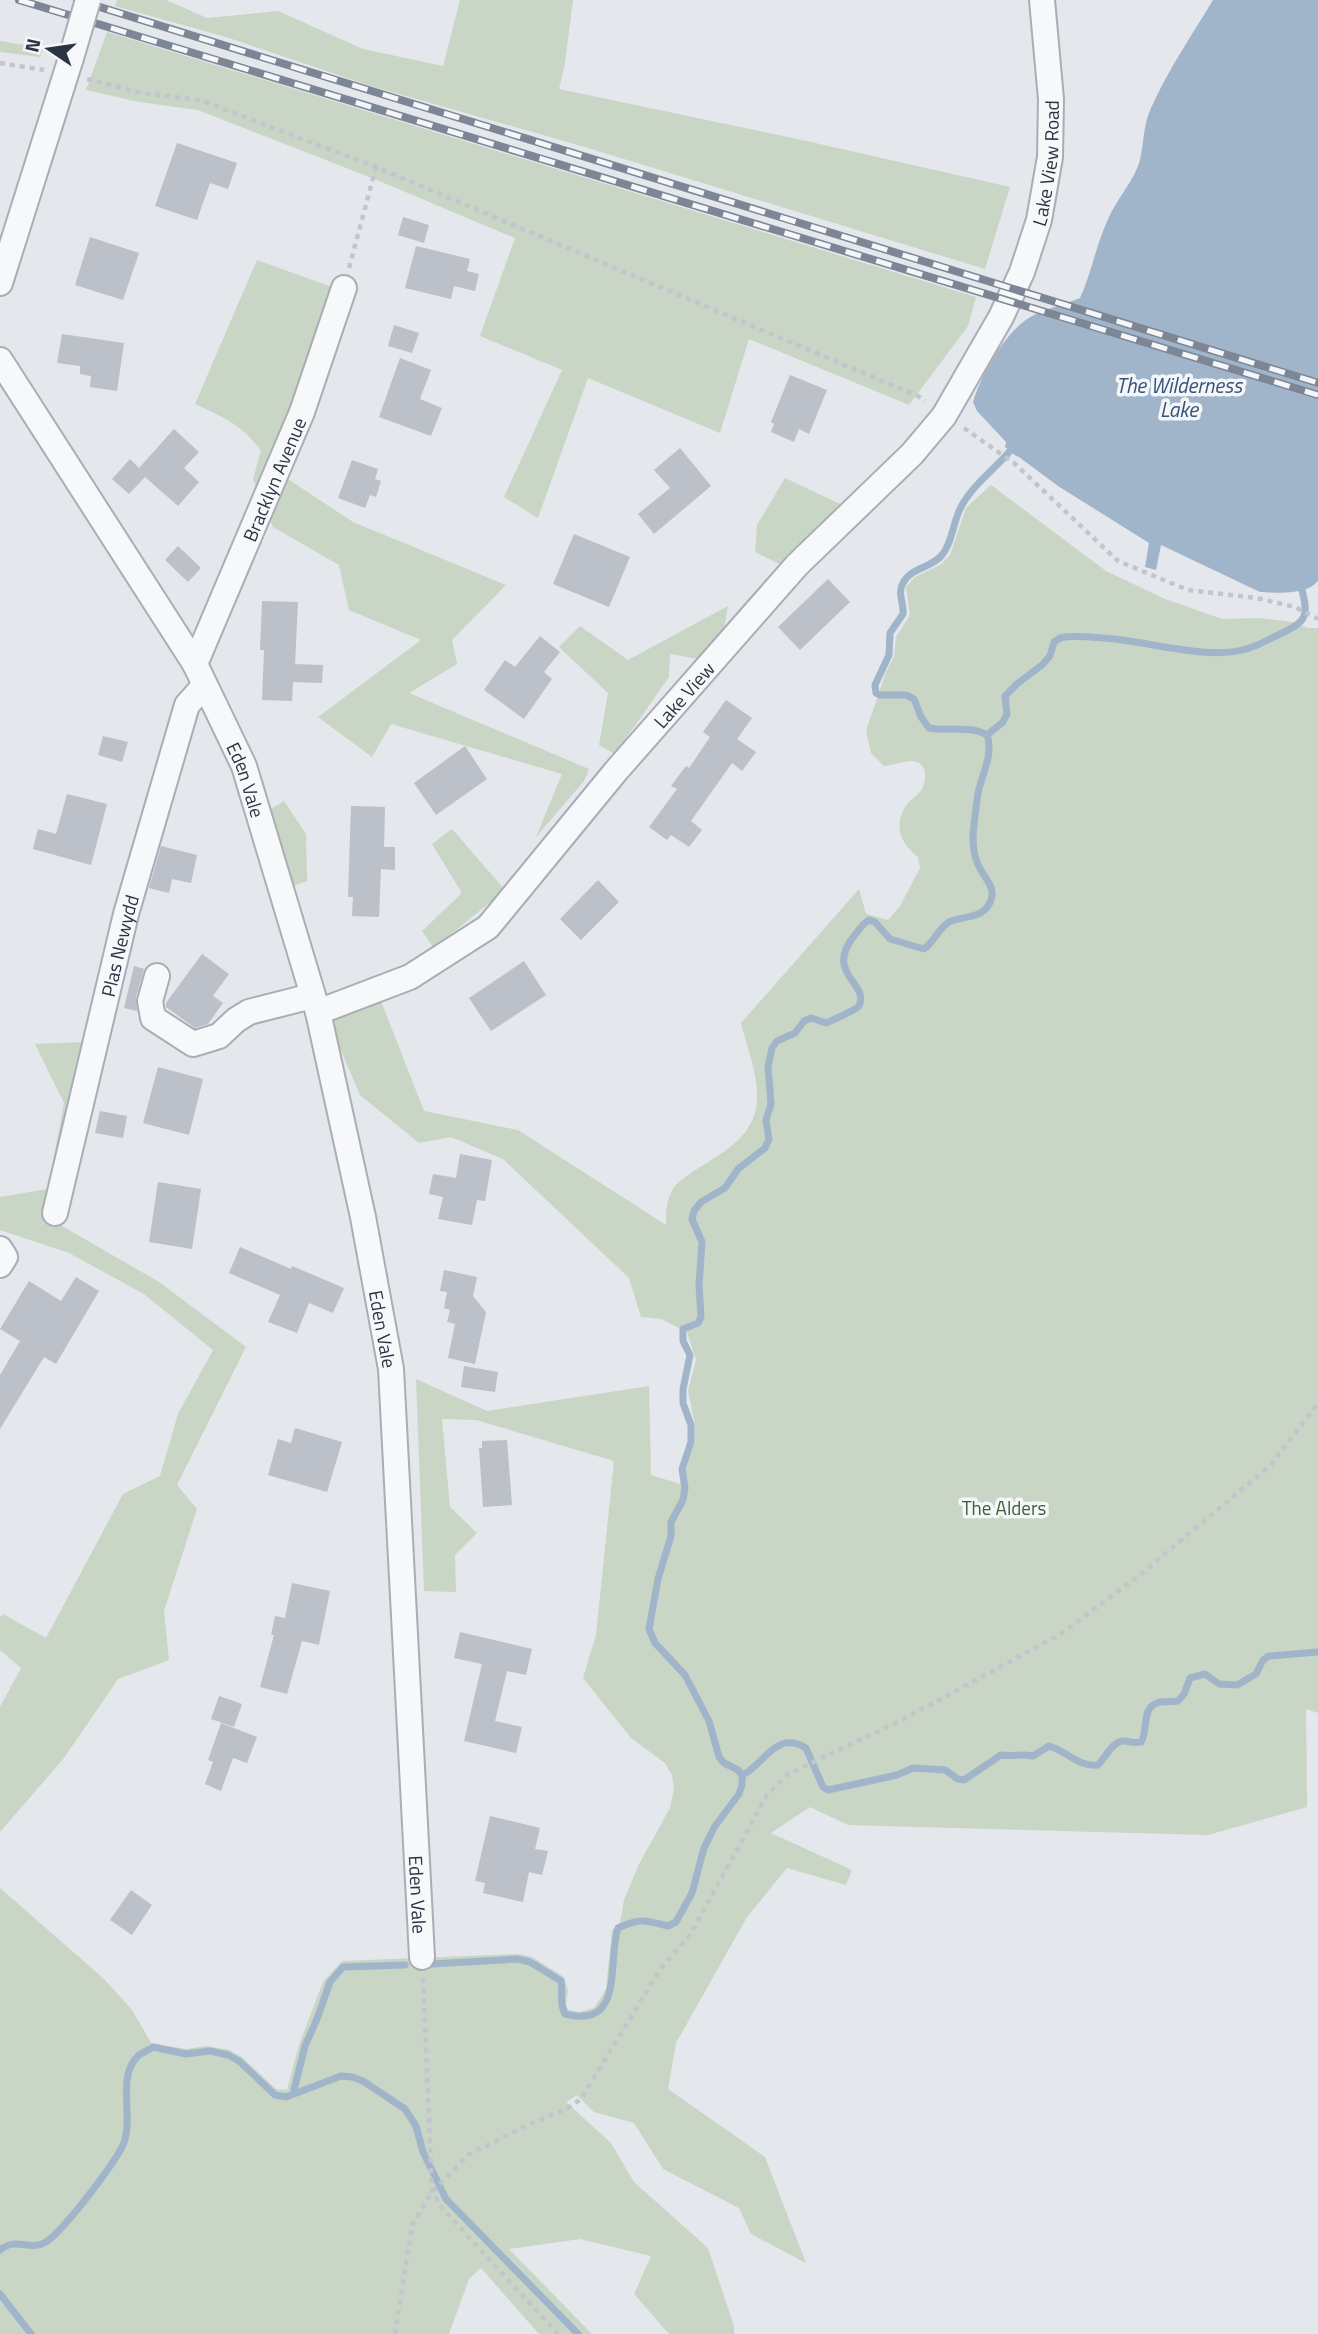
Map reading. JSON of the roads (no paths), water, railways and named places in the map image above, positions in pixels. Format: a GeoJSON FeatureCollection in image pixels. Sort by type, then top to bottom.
{"type":"FeatureCollection","features":[{"type":"Feature","properties":{"kind":"street"},"geometry":{"type":"LineString","coordinates":[[0,284],[70,66],[88,0]]}},
{"type":"Feature","properties":{"kind":"street","name":"Lake View Road"},"geometry":{"type":"LineString","coordinates":[[1001,317],[1022,272],[1039,220],[1050,158],[1051,99],[1042,0]]}},
{"type":"Feature","properties":{"kind":"street","name":"Bracklyn Avenue"},"geometry":{"type":"LineString","coordinates":[[199,675],[302,412],[344,288]]}},
{"type":"Feature","properties":{"kind":"street","name":"Lake View"},"geometry":{"type":"LineString","coordinates":[[157,976],[150,1000],[153,1018],[193,1044],[219,1036],[249,1012],[315,1004],[410,977],[488,927],[616,771],[797,565],[912,454],[944,416],[1001,317]]}},
{"type":"Feature","properties":{"kind":"street","name":"Eden Vale"},"geometry":{"type":"LineString","coordinates":[[0,359],[199,675],[244,766],[315,1004],[363,1217],[391,1369],[422,1956]]}},
{"type":"Feature","properties":{"kind":"street","name":"Plas Newydd"},"geometry":{"type":"LineString","coordinates":[[55,1213],[126,914],[187,705],[199,675]]}},
{"type":"Feature","properties":{"kind":"street"},"geometry":{"type":"LineString","coordinates":[[0,1249],[5,1257],[0,1265]]}},
{"type":"Feature","properties":{"kind":"water","name":"The Wilderness Lake"},"geometry":{"type":"Polygon","coordinates":[[[1213,0],[1318,0],[1318,581],[1307,589],[1291,592],[1260,592],[1161,545],[1156,570],[1145,567],[1149,543],[1058,486],[1016,456],[1005,447],[1006,442],[977,411],[973,402],[989,365],[1014,330],[1034,315],[1080,298],[1112,210],[1138,167],[1151,108],[1213,0]]]}},
{"type":"Feature","properties":{"kind":"waterway"},"geometry":{"type":"LineString","coordinates":[[431,1964],[517,1959],[530,1962],[561,1981],[565,2014],[584,2016],[597,2012],[605,2003],[610,1990],[618,1928],[638,1921],[668,1926],[676,1922],[692,1893],[704,1848],[715,1826],[739,1794],[742,1775],[719,1757],[709,1721],[685,1675],[655,1643],[649,1629],[658,1579],[671,1536],[671,1522],[683,1500],[685,1488],[682,1469],[691,1442],[691,1425],[683,1403],[690,1355],[683,1341],[683,1329],[698,1323],[701,1317],[699,1285],[702,1242],[692,1219],[701,1202],[725,1188],[738,1169],[765,1148],[769,1139],[766,1120],[771,1104],[768,1066],[772,1048],[777,1041],[795,1033],[804,1021],[811,1018],[826,1023],[859,1006],[859,991],[845,969],[844,960],[846,949],[862,925],[869,920],[875,922],[890,939],[924,949],[949,922],[980,913],[991,899],[991,888],[979,868],[973,839],[978,793],[988,757],[987,735],[967,729],[929,728],[914,699],[906,695],[880,695],[876,693],[875,685],[889,655],[890,633],[903,614],[903,583],[911,574],[933,563],[942,555],[965,501],[1010,451]]}},
{"type":"Feature","properties":{"kind":"waterway"},"geometry":{"type":"LineString","coordinates":[[987,735],[1003,722],[1007,714],[1005,696],[1042,665],[1050,656],[1054,642],[1060,638],[1103,638],[1213,653],[1231,652],[1259,644],[1300,622],[1305,613],[1302,590]]}},
{"type":"Feature","properties":{"kind":"waterway"},"geometry":{"type":"LineString","coordinates":[[742,1775],[771,1751],[786,1743],[795,1743],[806,1748],[823,1787],[828,1790],[897,1775],[913,1768],[945,1770],[964,1780],[1001,1755],[1033,1756],[1049,1746],[1084,1764],[1098,1765],[1119,1742],[1141,1742],[1150,1708],[1160,1702],[1178,1701],[1190,1678],[1205,1674],[1219,1684],[1237,1685],[1256,1674],[1263,1660],[1269,1656],[1318,1652]]}},
{"type":"Feature","properties":{"kind":"waterway"},"geometry":{"type":"LineString","coordinates":[[293,2094],[305,2046],[330,1982],[343,1967],[405,1965]]}},
{"type":"Feature","properties":{"kind":"waterway"},"geometry":{"type":"LineString","coordinates":[[0,2250],[12,2244],[34,2246],[46,2242],[75,2212],[107,2171],[125,2138],[128,2075],[139,2055],[153,2047],[186,2054],[210,2051],[239,2061],[275,2095],[286,2097],[341,2076],[352,2077],[363,2081],[405,2109],[416,2126],[423,2152],[446,2199],[578,2334]]}},
{"type":"Feature","properties":{"kind":"waterway"},"geometry":{"type":"LineString","coordinates":[[0,2294],[31,2334]]}},
{"type":"Feature","properties":{"kind":"railway"},"geometry":{"type":"LineString","coordinates":[[19,0],[1318,395]]}},
{"type":"Feature","properties":{"kind":"railway"},"geometry":{"type":"LineString","coordinates":[[77,0],[1318,383]]}},
{"type":"Feature","properties":{"kind":"park label","name":"The Alders"},"geometry":{"type":"Point","coordinates":[1004,1507]}}]}
